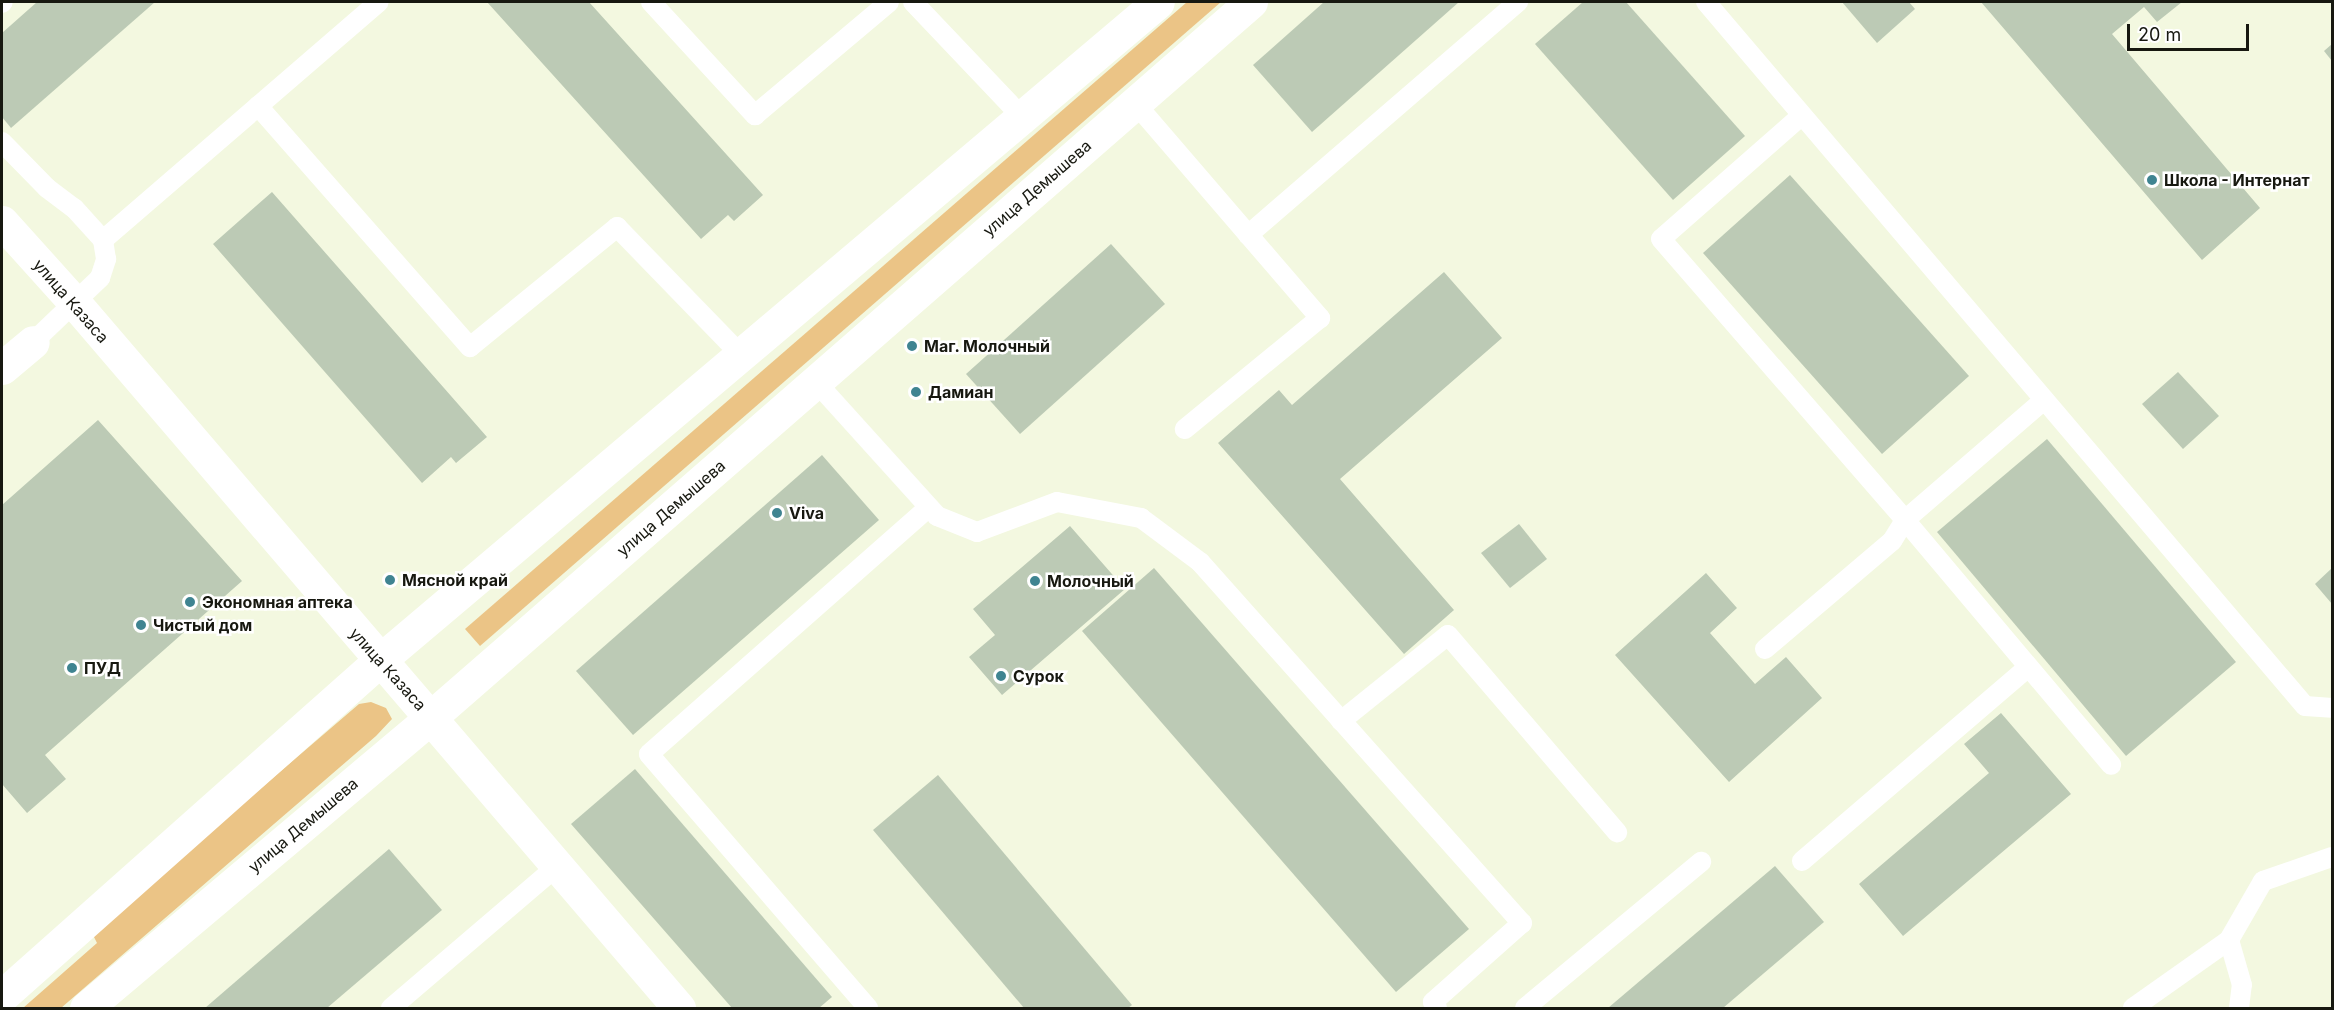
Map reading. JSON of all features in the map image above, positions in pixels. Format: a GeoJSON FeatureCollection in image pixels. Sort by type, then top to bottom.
{"type":"FeatureCollection","features":[{"type":"Feature","properties":{"kind":"street","name":"улица Демышева"},"geometry":{"type":"LineString","coordinates":[[86,1008],[430,717],[1251,2]]}},
{"type":"Feature","properties":{"kind":"street"},"geometry":{"type":"LineString","coordinates":[[2,996],[379,661],[1022,117],[1152,4]]}},
{"type":"Feature","properties":{"kind":"street","name":"улица Казаса"},"geometry":{"type":"LineString","coordinates":[[2,222],[74,302],[379,661],[430,717],[679,1008]]}},
{"type":"Feature","properties":{"kind":"street"},"geometry":{"type":"LineString","coordinates":[[2,369],[33,342]]}},
{"type":"Feature","properties":{"kind":"lane"},"geometry":{"type":"LineString","coordinates":[[103,240],[379,2]]}},
{"type":"Feature","properties":{"kind":"lane"},"geometry":{"type":"LineString","coordinates":[[651,2],[755,115],[889,2]]}},
{"type":"Feature","properties":{"kind":"lane"},"geometry":{"type":"LineString","coordinates":[[913,2],[1022,117]]}},
{"type":"Feature","properties":{"kind":"lane"},"geometry":{"type":"LineString","coordinates":[[1248,235],[1518,2]]}},
{"type":"Feature","properties":{"kind":"lane"},"geometry":{"type":"LineString","coordinates":[[1706,2],[2305,706],[2332,708]]}},
{"type":"Feature","properties":{"kind":"lane"},"geometry":{"type":"LineString","coordinates":[[1135,103],[1320,318],[1185,429]]}},
{"type":"Feature","properties":{"kind":"lane"},"geometry":{"type":"LineString","coordinates":[[258,106],[470,347],[617,227],[741,355]]}},
{"type":"Feature","properties":{"kind":"lane"},"geometry":{"type":"LineString","coordinates":[[1801,116],[1661,239],[1905,520],[2111,765]]}},
{"type":"Feature","properties":{"kind":"lane"},"geometry":{"type":"LineString","coordinates":[[2,142],[47,188],[74,208],[103,240],[106,259],[100,278],[33,342]]}},
{"type":"Feature","properties":{"kind":"lane"},"geometry":{"type":"LineString","coordinates":[[816,382],[937,516],[977,532],[1057,502],[1141,518],[1200,562],[1522,923],[1429,1006]]}},
{"type":"Feature","properties":{"kind":"lane"},"geometry":{"type":"LineString","coordinates":[[1765,649],[1892,541],[1905,520],[2044,400]]}},
{"type":"Feature","properties":{"kind":"lane"},"geometry":{"type":"LineString","coordinates":[[868,1008],[649,754],[929,507]]}},
{"type":"Feature","properties":{"kind":"lane"},"geometry":{"type":"LineString","coordinates":[[1341,721],[1448,635],[1617,832]]}},
{"type":"Feature","properties":{"kind":"lane"},"geometry":{"type":"LineString","coordinates":[[1802,861],[2028,667]]}},
{"type":"Feature","properties":{"kind":"lane"},"geometry":{"type":"LineString","coordinates":[[2133,1008],[2229,940],[2263,881],[2332,857]]}},
{"type":"Feature","properties":{"kind":"lane"},"geometry":{"type":"LineString","coordinates":[[1526,1008],[1701,862]]}},
{"type":"Feature","properties":{"kind":"lane"},"geometry":{"type":"LineString","coordinates":[[391,1008],[557,866]]}},
{"type":"Feature","properties":{"kind":"lane"},"geometry":{"type":"LineString","coordinates":[[2229,940],[2242,985],[2239,1008]]}},
{"type":"Feature","properties":{"kind":"shaded area"},"geometry":{"type":"Polygon","coordinates":[[[1187,2],[1221,2],[480,646],[465,629],[1187,2]]]}},
{"type":"Feature","properties":{"kind":"shaded area"},"geometry":{"type":"Polygon","coordinates":[[[371,702],[386,708],[392,719],[376,736],[61,1008],[23,1008],[97,943],[92,933],[359,704],[371,702]]]}},
{"type":"Feature","properties":{"kind":"building"},"geometry":{"type":"Polygon","coordinates":[[[37,2],[155,2],[11,128],[2,117],[2,33],[37,2]]]}},
{"type":"Feature","properties":{"kind":"building"},"geometry":{"type":"Polygon","coordinates":[[[487,2],[589,2],[763,195],[734,221],[728,215],[701,239],[487,2]]]}},
{"type":"Feature","properties":{"kind":"building"},"geometry":{"type":"Polygon","coordinates":[[[1324,2],[1459,2],[1312,132],[1253,65],[1324,2]]]}},
{"type":"Feature","properties":{"kind":"building"},"geometry":{"type":"Polygon","coordinates":[[[1583,2],[1626,2],[1745,136],[1673,200],[1535,44],[1583,2]]]}},
{"type":"Feature","properties":{"kind":"building"},"geometry":{"type":"Polygon","coordinates":[[[1842,2],[1909,2],[1915,9],[1877,43],[1842,2]]]}},
{"type":"Feature","properties":{"kind":"building"},"geometry":{"type":"Polygon","coordinates":[[[1981,2],[2182,2],[2157,22],[2144,7],[2112,34],[2260,208],[2202,260],[1981,2]]]}},
{"type":"Feature","properties":{"kind":"building"},"geometry":{"type":"Polygon","coordinates":[[[2332,44],[2332,61],[2324,51],[2332,44]]]}},
{"type":"Feature","properties":{"kind":"building"},"geometry":{"type":"Polygon","coordinates":[[[1790,175],[1969,376],[1882,454],[1703,253],[1790,175]]]}},
{"type":"Feature","properties":{"kind":"building"},"geometry":{"type":"Polygon","coordinates":[[[272,192],[487,437],[456,463],[451,457],[422,483],[213,244],[272,192]]]}},
{"type":"Feature","properties":{"kind":"building"},"geometry":{"type":"Polygon","coordinates":[[[1111,244],[1165,304],[1020,434],[966,374],[1111,244]]]}},
{"type":"Feature","properties":{"kind":"building"},"geometry":{"type":"Polygon","coordinates":[[[1444,272],[1502,338],[1340,479],[1454,610],[1404,654],[1218,443],[1279,390],[1292,405],[1444,272]]]}},
{"type":"Feature","properties":{"kind":"building"},"geometry":{"type":"Polygon","coordinates":[[[2178,372],[2219,416],[2183,449],[2142,404],[2178,372]]]}},
{"type":"Feature","properties":{"kind":"building","name":"ПУД"},"geometry":{"type":"Polygon","coordinates":[[[98,420],[242,581],[45,755],[66,779],[27,813],[2,784],[2,505],[98,420]]]}},
{"type":"Feature","properties":{"kind":"building"},"geometry":{"type":"Polygon","coordinates":[[[2047,439],[2236,662],[2126,756],[1937,532],[2047,439]]]}},
{"type":"Feature","properties":{"kind":"building"},"geometry":{"type":"Polygon","coordinates":[[[822,455],[879,520],[633,735],[576,671],[822,455]]]}},
{"type":"Feature","properties":{"kind":"building"},"geometry":{"type":"Polygon","coordinates":[[[1519,524],[1547,559],[1510,588],[1481,553],[1519,524]]]}},
{"type":"Feature","properties":{"kind":"building"},"geometry":{"type":"Polygon","coordinates":[[[1070,526],[1125,589],[1002,695],[969,657],[995,635],[973,609],[1070,526]]]}},
{"type":"Feature","properties":{"kind":"building"},"geometry":{"type":"Polygon","coordinates":[[[1154,568],[1469,929],[1396,992],[1082,631],[1154,568]]]}},
{"type":"Feature","properties":{"kind":"building"},"geometry":{"type":"Polygon","coordinates":[[[2332,568],[2332,604],[2315,584],[2332,568]]]}},
{"type":"Feature","properties":{"kind":"building"},"geometry":{"type":"Polygon","coordinates":[[[1706,573],[1737,608],[1710,633],[1755,684],[1786,657],[1822,698],[1729,782],[1615,655],[1706,573]]]}},
{"type":"Feature","properties":{"kind":"building"},"geometry":{"type":"Polygon","coordinates":[[[2001,713],[2071,794],[1903,936],[1859,884],[1989,773],[1964,744],[2001,713]]]}},
{"type":"Feature","properties":{"kind":"building"},"geometry":{"type":"Polygon","coordinates":[[[635,769],[832,997],[819,1008],[732,1008],[571,824],[635,769]]]}},
{"type":"Feature","properties":{"kind":"building"},"geometry":{"type":"Polygon","coordinates":[[[938,775],[1132,1005],[1128,1008],[1024,1008],[873,830],[938,775]]]}},
{"type":"Feature","properties":{"kind":"building"},"geometry":{"type":"Polygon","coordinates":[[[389,849],[442,910],[327,1008],[205,1008],[389,849]]]}},
{"type":"Feature","properties":{"kind":"building"},"geometry":{"type":"Polygon","coordinates":[[[1775,866],[1824,922],[1723,1008],[1608,1008],[1775,866]]]}},
{"type":"Feature","properties":{"kind":"place","name":"Школа - Интернат"},"geometry":{"type":"Point","coordinates":[2152,180]}},
{"type":"Feature","properties":{"kind":"place","name":"Маг. Молочный"},"geometry":{"type":"Point","coordinates":[912,346]}},
{"type":"Feature","properties":{"kind":"place","name":"Дамиан"},"geometry":{"type":"Point","coordinates":[916,392]}},
{"type":"Feature","properties":{"kind":"place","name":"Viva"},"geometry":{"type":"Point","coordinates":[777,513]}},
{"type":"Feature","properties":{"kind":"place","name":"Мясной край"},"geometry":{"type":"Point","coordinates":[390,580]}},
{"type":"Feature","properties":{"kind":"place","name":"Молочный"},"geometry":{"type":"Point","coordinates":[1035,581]}},
{"type":"Feature","properties":{"kind":"place","name":"Экономная аптека"},"geometry":{"type":"Point","coordinates":[190,602]}},
{"type":"Feature","properties":{"kind":"place","name":"Чистый дом"},"geometry":{"type":"Point","coordinates":[141,625]}},
{"type":"Feature","properties":{"kind":"place","name":"ПУД"},"geometry":{"type":"Point","coordinates":[72,668]}},
{"type":"Feature","properties":{"kind":"place","name":"Сурок"},"geometry":{"type":"Point","coordinates":[1001,676]}}]}
